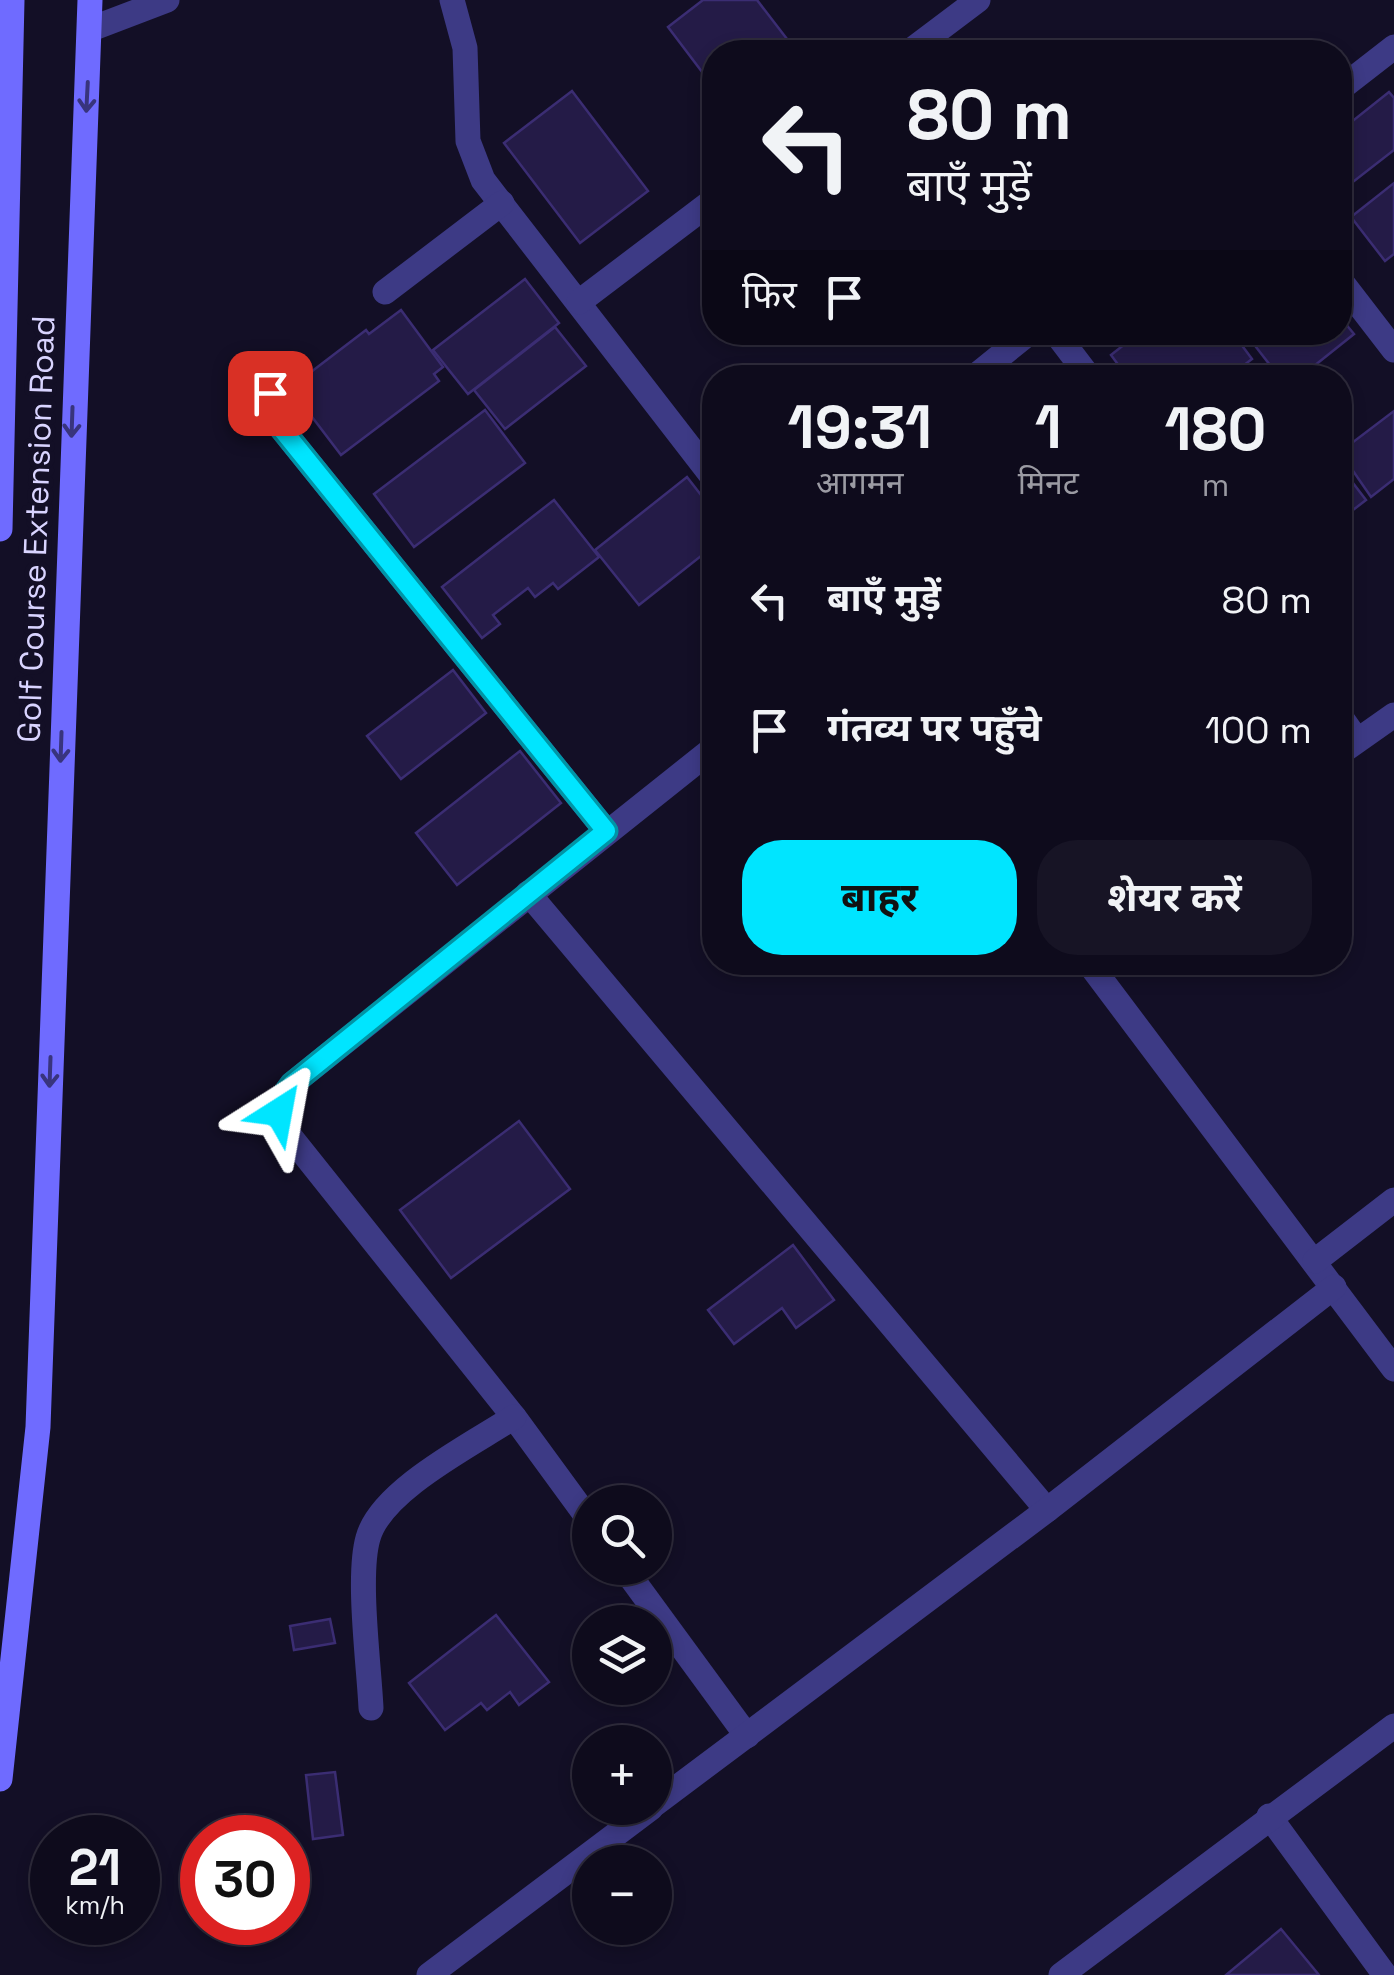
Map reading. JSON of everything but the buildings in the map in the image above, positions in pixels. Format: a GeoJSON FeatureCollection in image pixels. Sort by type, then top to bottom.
{"type":"FeatureCollection","features":[{"type":"Feature","properties":{"kind":"main road","name":"Golf Course Extension Road"},"geometry":{"type":"LineString","coordinates":[[0,529],[12,0]]}},
{"type":"Feature","properties":{"kind":"main road","name":"Golf Course Extension Road"},"geometry":{"type":"LineString","coordinates":[[0,1778],[38,1427],[90,0]]}},
{"type":"Feature","properties":{"kind":"street"},"geometry":{"type":"LineString","coordinates":[[91,29],[166,0]]}},
{"type":"Feature","properties":{"kind":"street"},"geometry":{"type":"LineString","coordinates":[[452,0],[465,48],[468,141],[484,180],[702,463]]}},
{"type":"Feature","properties":{"kind":"street"},"geometry":{"type":"LineString","coordinates":[[925,40],[978,0]]}},
{"type":"Feature","properties":{"kind":"street"},"geometry":{"type":"LineString","coordinates":[[1352,80],[1394,47]]}},
{"type":"Feature","properties":{"kind":"street"},"geometry":{"type":"LineString","coordinates":[[384,292],[502,204]]}},
{"type":"Feature","properties":{"kind":"street"},"geometry":{"type":"LineString","coordinates":[[578,302],[702,209]]}},
{"type":"Feature","properties":{"kind":"street"},"geometry":{"type":"LineString","coordinates":[[1352,296],[1394,350]]}},
{"type":"Feature","properties":{"kind":"street"},"geometry":{"type":"LineString","coordinates":[[989,365],[1014,345]]}},
{"type":"Feature","properties":{"kind":"street"},"geometry":{"type":"LineString","coordinates":[[1065,345],[1080,365]]}},
{"type":"Feature","properties":{"kind":"street"},"geometry":{"type":"LineString","coordinates":[[283,377],[270,393],[270,412],[281,428],[606,831]]}},
{"type":"Feature","properties":{"kind":"street"},"geometry":{"type":"LineString","coordinates":[[1352,743],[1394,715]]}},
{"type":"Feature","properties":{"kind":"street"},"geometry":{"type":"LineString","coordinates":[[572,1496],[514,1416],[285,1130],[279,1112],[283,1096],[292,1084],[702,757]]}},
{"type":"Feature","properties":{"kind":"street"},"geometry":{"type":"LineString","coordinates":[[528,893],[1048,1510]]}},
{"type":"Feature","properties":{"kind":"street"},"geometry":{"type":"LineString","coordinates":[[1098,975],[1394,1369]]}},
{"type":"Feature","properties":{"kind":"street"},"geometry":{"type":"LineString","coordinates":[[1315,1262],[1394,1200]]}},
{"type":"Feature","properties":{"kind":"street"},"geometry":{"type":"LineString","coordinates":[[672,1792],[1048,1510],[1334,1287]]}},
{"type":"Feature","properties":{"kind":"street"},"geometry":{"type":"LineString","coordinates":[[371,1708],[364,1568],[368,1536],[384,1509],[402,1492],[514,1416]]}},
{"type":"Feature","properties":{"kind":"street"},"geometry":{"type":"LineString","coordinates":[[637,1585],[748,1736]]}},
{"type":"Feature","properties":{"kind":"street"},"geometry":{"type":"LineString","coordinates":[[1061,1975],[1394,1726]]}},
{"type":"Feature","properties":{"kind":"street"},"geometry":{"type":"LineString","coordinates":[[1269,1816],[1385,1975]]}},
{"type":"Feature","properties":{"kind":"street"},"geometry":{"type":"LineString","coordinates":[[429,1975],[628,1825]]}},
{"type":"Feature","properties":{"kind":"route"},"geometry":{"type":"LineString","coordinates":[[270,393],[270,412],[281,428],[606,831],[292,1084],[283,1096],[279,1112]]}}]}
